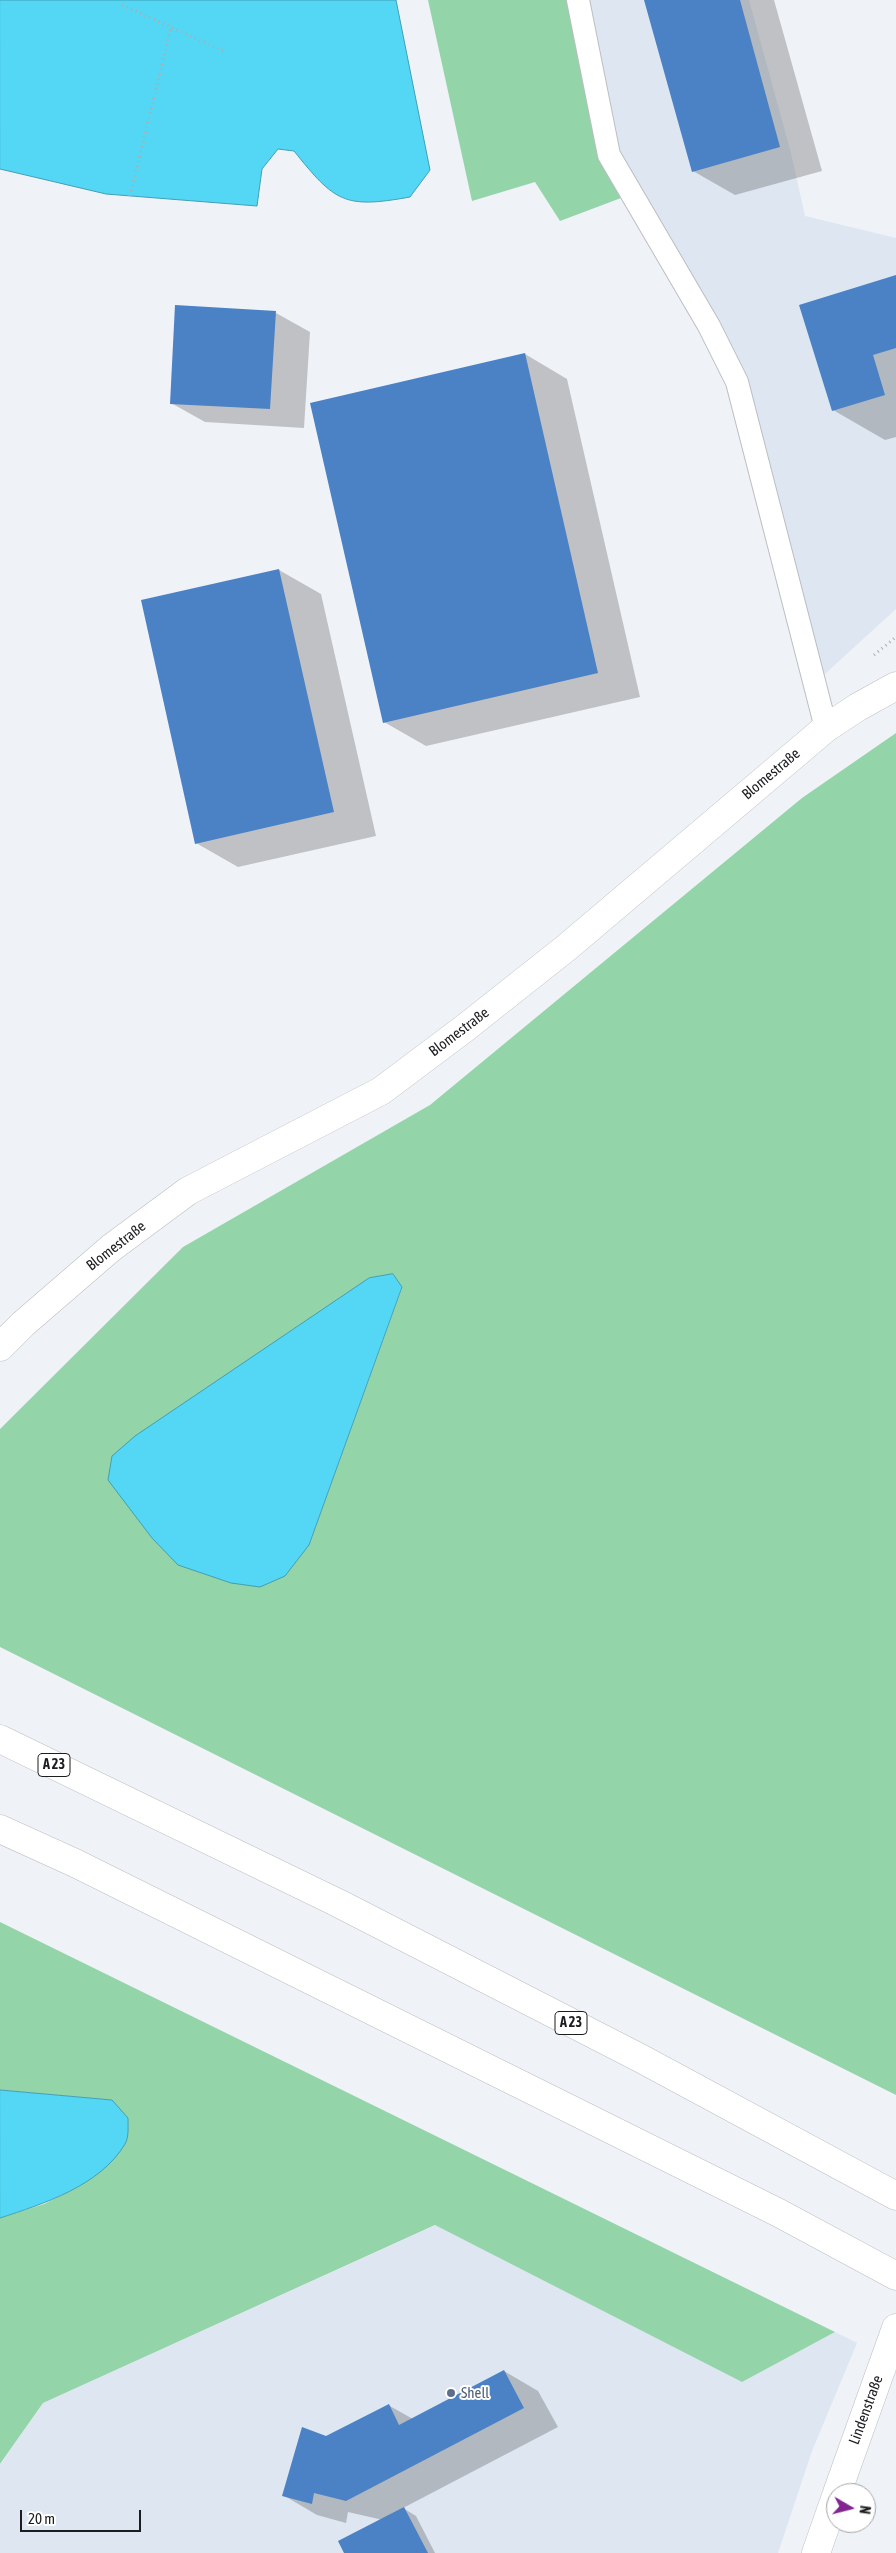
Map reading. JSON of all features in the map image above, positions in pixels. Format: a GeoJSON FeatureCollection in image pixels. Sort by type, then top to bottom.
{"type":"FeatureCollection","features":[{"type":"Feature","properties":{"kind":"main road","name":"Blomestraße"},"geometry":{"type":"LineString","coordinates":[[0,1347],[23,1324],[111,1248],[188,1191],[381,1091],[466,1028],[566,948],[826,728],[858,707],[896,686]]}},
{"type":"Feature","properties":{"kind":"main road","name":"A 23"},"geometry":{"type":"LineString","coordinates":[[0,1739],[427,1948],[640,2058],[896,2196]]}},
{"type":"Feature","properties":{"kind":"main road"},"geometry":{"type":"LineString","coordinates":[[0,1829],[75,1863],[779,2213],[896,2276]]}},
{"type":"Feature","properties":{"kind":"main road","name":"Lindenstraße"},"geometry":{"type":"LineString","coordinates":[[840,2483],[896,2328]]}},
{"type":"Feature","properties":{"kind":"main road","name":"Lindenstraße"},"geometry":{"type":"LineString","coordinates":[[816,2553],[826,2524]]}},
{"type":"Feature","properties":{"kind":"lane"},"geometry":{"type":"LineString","coordinates":[[578,0],[609,155],[709,326],[737,382],[826,728]]}},
{"type":"Feature","properties":{"kind":"path"},"geometry":{"type":"LineString","coordinates":[[122,5],[224,51]]}},
{"type":"Feature","properties":{"kind":"path"},"geometry":{"type":"LineString","coordinates":[[130,196],[171,27]]}},
{"type":"Feature","properties":{"kind":"shaded area"},"geometry":{"type":"Polygon","coordinates":[[[573,0],[749,0],[791,153],[805,216],[896,238],[896,609],[815,683],[747,423],[639,193],[621,198],[573,0]]]}},
{"type":"Feature","properties":{"kind":"shaded area","name":"Shell"},"geometry":{"type":"Polygon","coordinates":[[[436,2225],[742,2382],[835,2332],[857,2343],[812,2451],[778,2553],[0,2553],[0,2465],[43,2403],[436,2225]]]}},
{"type":"Feature","properties":{"kind":"green space"},"geometry":{"type":"Polygon","coordinates":[[[428,0],[573,0],[621,198],[560,221],[535,182],[472,201],[428,0]]]}},
{"type":"Feature","properties":{"kind":"green space"},"geometry":{"type":"Polygon","coordinates":[[[896,733],[896,2095],[0,1647],[0,1429],[183,1247],[430,1105],[802,798],[896,733]],[[393,1274],[309,1545],[402,1288],[393,1274]]]}},
{"type":"Feature","properties":{"kind":"green space"},"geometry":{"type":"Polygon","coordinates":[[[0,1922],[835,2332],[742,2382],[435,2225],[43,2403],[0,2464],[0,2218],[44,2204],[80,2186],[112,2100],[0,2090],[0,1922]]]}},
{"type":"Feature","properties":{"kind":"water"},"geometry":{"type":"Polygon","coordinates":[[[0,0],[396,0],[430,170],[410,197],[388,201],[355,201],[343,198],[331,191],[294,151],[278,149],[262,169],[257,206],[106,194],[0,169],[0,0]]]}},
{"type":"Feature","properties":{"kind":"water"},"geometry":{"type":"Polygon","coordinates":[[[393,1274],[402,1287],[309,1545],[285,1576],[260,1587],[231,1583],[178,1565],[152,1538],[108,1480],[112,1456],[135,1436],[369,1278],[393,1274]]]}},
{"type":"Feature","properties":{"kind":"water"},"geometry":{"type":"Polygon","coordinates":[[[0,2090],[112,2100],[128,2118],[125,2144],[114,2159],[86,2182],[52,2200],[0,2218],[0,2090]]]}},
{"type":"Feature","properties":{"kind":"building"},"geometry":{"type":"Polygon","coordinates":[[[644,0],[740,0],[780,147],[692,172],[644,0]]]}},
{"type":"Feature","properties":{"kind":"building"},"geometry":{"type":"Polygon","coordinates":[[[896,275],[896,348],[873,355],[885,395],[832,411],[799,305],[896,275]]]}},
{"type":"Feature","properties":{"kind":"building"},"geometry":{"type":"Polygon","coordinates":[[[175,305],[276,311],[270,409],[170,404],[175,305]]]}},
{"type":"Feature","properties":{"kind":"building"},"geometry":{"type":"Polygon","coordinates":[[[525,353],[598,673],[383,723],[310,403],[525,353]]]}},
{"type":"Feature","properties":{"kind":"building"},"geometry":{"type":"Polygon","coordinates":[[[279,569],[334,812],[195,844],[141,600],[279,569]]]}},
{"type":"Feature","properties":{"kind":"building"},"geometry":{"type":"Polygon","coordinates":[[[504,2370],[524,2408],[346,2501],[314,2493],[312,2504],[282,2496],[302,2427],[326,2436],[389,2404],[399,2425],[504,2370]]]}},
{"type":"Feature","properties":{"kind":"building"},"geometry":{"type":"Polygon","coordinates":[[[404,2507],[428,2553],[344,2553],[338,2541],[404,2507]]]}},
{"type":"Feature","properties":{"kind":"place","name":"Shell"},"geometry":{"type":"Point","coordinates":[451,2393]}}]}
